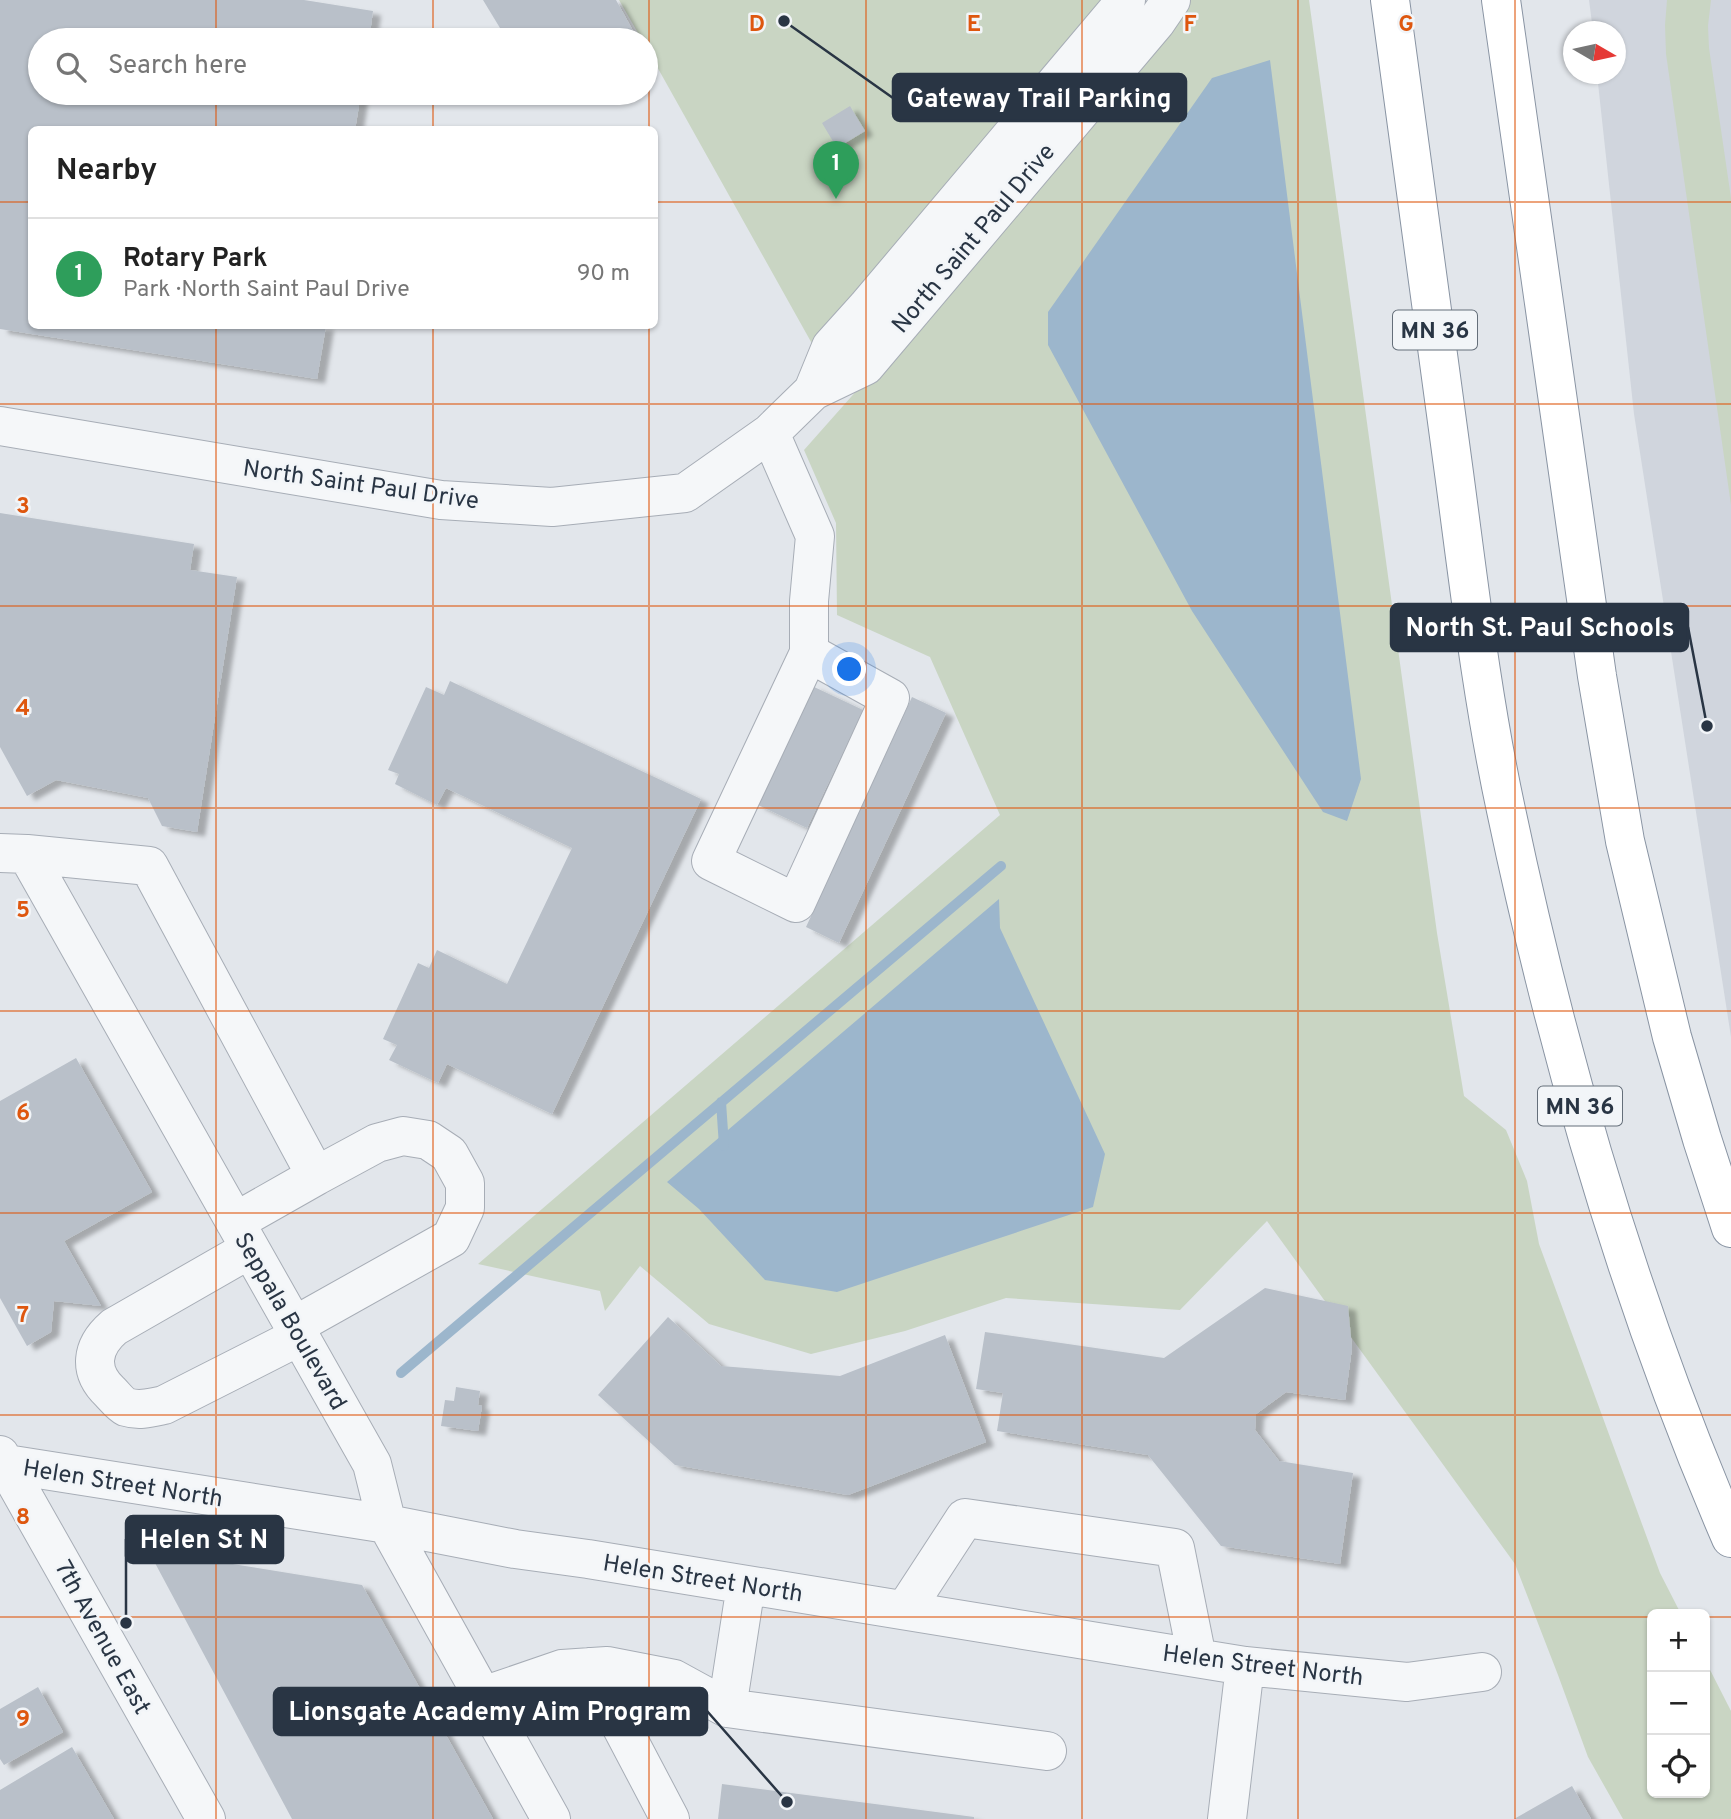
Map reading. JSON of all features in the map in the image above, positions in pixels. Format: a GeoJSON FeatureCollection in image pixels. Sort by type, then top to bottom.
{"type":"FeatureCollection","features":[{"type":"Feature","properties":{"kind":"highway","name":"MN 36"},"geometry":{"type":"LineString","coordinates":[[1390,0],[1479,660],[1505,807],[1546,990],[1603,1188],[1675,1399],[1731,1538]]}},
{"type":"Feature","properties":{"kind":"highway"},"geometry":{"type":"LineString","coordinates":[[1501,0],[1597,676],[1625,841],[1672,1037],[1731,1228]]}},
{"type":"Feature","properties":{"kind":"street","name":"North Saint Paul Drive"},"geometry":{"type":"LineString","coordinates":[[813,391],[831,347],[1126,0]]}},
{"type":"Feature","properties":{"kind":"street","name":"North Saint Paul Drive"},"geometry":{"type":"LineString","coordinates":[[0,426],[441,500],[552,507],[685,493],[770,433],[813,391],[864,366],[1156,22],[1171,0]]}},
{"type":"Feature","properties":{"kind":"street"},"geometry":{"type":"LineString","coordinates":[[770,433],[815,536],[809,601],[809,653],[711,861],[796,903],[890,698],[809,653]]}},
{"type":"Feature","properties":{"kind":"street"},"geometry":{"type":"LineString","coordinates":[[13,853],[149,866],[316,1176]]}},
{"type":"Feature","properties":{"kind":"street","name":"Seppala Boulevard"},"geometry":{"type":"LineString","coordinates":[[13,853],[243,1235],[372,1464],[387,1524],[551,1819]]}},
{"type":"Feature","properties":{"kind":"street"},"geometry":{"type":"LineString","coordinates":[[403,1136],[428,1140],[449,1154],[465,1183],[465,1208],[451,1237],[297,1331],[164,1405],[141,1410],[123,1406],[100,1382],[94,1356],[102,1337],[243,1235],[316,1176],[377,1143],[403,1136]]}},
{"type":"Feature","properties":{"kind":"street","name":"Helen Street North"},"geometry":{"type":"LineString","coordinates":[[2,1461],[387,1524],[515,1549],[1245,1666],[1407,1682],[1482,1672]]}},
{"type":"Feature","properties":{"kind":"street","name":"7th Avenue East"},"geometry":{"type":"LineString","coordinates":[[2,1461],[206,1819]]}},
{"type":"Feature","properties":{"kind":"street"},"geometry":{"type":"LineString","coordinates":[[905,1610],[965,1518],[1175,1548],[1197,1658]]}},
{"type":"Feature","properties":{"kind":"street"},"geometry":{"type":"LineString","coordinates":[[727,1708],[746,1585]]}},
{"type":"Feature","properties":{"kind":"street"},"geometry":{"type":"LineString","coordinates":[[483,1696],[562,1669],[607,1666],[674,1679],[727,1708],[1046,1751]]}},
{"type":"Feature","properties":{"kind":"street"},"geometry":{"type":"LineString","coordinates":[[1227,1819],[1245,1666]]}},
{"type":"Feature","properties":{"kind":"street"},"geometry":{"type":"LineString","coordinates":[[590,1667],[670,1819]]}},
{"type":"Feature","properties":{"kind":"shaded area"},"geometry":{"type":"Polygon","coordinates":[[[1589,0],[1731,0],[1731,1037],[1634,414],[1598,84],[1626,84],[1626,21],[1592,21],[1589,0]]]}},
{"type":"Feature","properties":{"kind":"green space"},"geometry":{"type":"Polygon","coordinates":[[[619,0],[1107,0],[815,349],[658,68],[658,28],[635,28],[619,0]]]}},
{"type":"Feature","properties":{"kind":"green space"},"geometry":{"type":"Polygon","coordinates":[[[1186,0],[1309,0],[1437,933],[1464,1096],[1506,1130],[1527,1181],[1539,1244],[1660,1573],[1678,1609],[1647,1609],[1647,1798],[1710,1798],[1710,1670],[1731,1711],[1731,1819],[1623,1819],[1588,1757],[1515,1564],[1267,1221],[1180,1310],[1006,1298],[905,1331],[811,1354],[709,1324],[640,1266],[605,1311],[600,1291],[478,1264],[1000,815],[930,657],[837,615],[836,523],[804,450],[991,239],[1186,0]]]}},
{"type":"Feature","properties":{"kind":"green space"},"geometry":{"type":"Polygon","coordinates":[[[1667,0],[1711,0],[1709,48],[1731,198],[1731,505],[1666,54],[1667,0]]]}},
{"type":"Feature","properties":{"kind":"water"},"geometry":{"type":"Polygon","coordinates":[[[1270,60],[1361,779],[1347,821],[1323,812],[1192,611],[1048,345],[1048,312],[1212,78],[1270,60]]]}},
{"type":"Feature","properties":{"kind":"water"},"geometry":{"type":"Polygon","coordinates":[[[999,899],[1000,928],[1105,1154],[1093,1207],[837,1292],[765,1280],[699,1209],[667,1182],[999,899]]]}},
{"type":"Feature","properties":{"kind":"building"},"geometry":{"type":"Polygon","coordinates":[[[0,0],[304,0],[373,11],[371,28],[28,28],[28,105],[359,105],[356,126],[28,126],[28,329],[325,329],[317,379],[0,329],[0,0]]]}},
{"type":"Feature","properties":{"kind":"building"},"geometry":{"type":"Polygon","coordinates":[[[483,0],[616,0],[631,28],[500,28],[483,0]]]}},
{"type":"Feature","properties":{"kind":"building"},"geometry":{"type":"Polygon","coordinates":[[[850,106],[865,131],[837,148],[822,123],[850,106]]]}},
{"type":"Feature","properties":{"kind":"building"},"geometry":{"type":"Polygon","coordinates":[[[0,513],[194,544],[190,570],[237,577],[197,832],[162,826],[148,798],[56,780],[27,796],[0,747],[0,513]]]}},
{"type":"Feature","properties":{"kind":"building"},"geometry":{"type":"Polygon","coordinates":[[[450,681],[701,799],[552,1114],[447,1064],[438,1083],[389,1060],[397,1045],[383,1039],[418,963],[429,968],[437,950],[507,984],[572,848],[446,788],[437,805],[395,784],[399,774],[388,770],[426,687],[444,695],[450,681]]]}},
{"type":"Feature","properties":{"kind":"building"},"geometry":{"type":"Polygon","coordinates":[[[812,686],[863,710],[807,828],[756,804],[812,686]]]}},
{"type":"Feature","properties":{"kind":"building"},"geometry":{"type":"Polygon","coordinates":[[[912,697],[946,713],[839,943],[806,927],[912,697]]]}},
{"type":"Feature","properties":{"kind":"building"},"geometry":{"type":"Polygon","coordinates":[[[76,1058],[152,1192],[64,1241],[101,1306],[54,1301],[51,1332],[27,1346],[0,1298],[0,1101],[76,1058]]]}},
{"type":"Feature","properties":{"kind":"building"},"geometry":{"type":"Polygon","coordinates":[[[1265,1288],[1348,1306],[1352,1348],[1345,1400],[1286,1392],[1256,1414],[1255,1430],[1279,1461],[1353,1473],[1340,1564],[1221,1546],[1148,1455],[997,1431],[1003,1393],[976,1389],[985,1332],[1164,1358],[1265,1288]]]}},
{"type":"Feature","properties":{"kind":"building"},"geometry":{"type":"Polygon","coordinates":[[[668,1317],[721,1366],[840,1376],[945,1335],[986,1442],[848,1495],[675,1465],[598,1395],[668,1317]]]}},
{"type":"Feature","properties":{"kind":"building"},"geometry":{"type":"Polygon","coordinates":[[[456,1387],[480,1391],[478,1405],[482,1406],[478,1431],[441,1426],[445,1400],[454,1401],[456,1387]]]}},
{"type":"Feature","properties":{"kind":"building"},"geometry":{"type":"Polygon","coordinates":[[[164,1553],[362,1585],[493,1819],[292,1819],[155,1563],[164,1553]]]}},
{"type":"Feature","properties":{"kind":"building"},"geometry":{"type":"Polygon","coordinates":[[[38,1687],[63,1732],[4,1765],[0,1759],[0,1709],[38,1687]]]}},
{"type":"Feature","properties":{"kind":"building"},"geometry":{"type":"Polygon","coordinates":[[[72,1747],[114,1819],[0,1819],[0,1790],[72,1747]]]}},
{"type":"Feature","properties":{"kind":"building"},"geometry":{"type":"Polygon","coordinates":[[[722,1784],[974,1817],[974,1819],[718,1819],[722,1784]]]}},
{"type":"Feature","properties":{"kind":"building"},"geometry":{"type":"Polygon","coordinates":[[[1572,1786],[1591,1819],[1514,1819],[1572,1786]]]}},
{"type":"Feature","properties":{"kind":"waterway"},"geometry":{"type":"LineString","coordinates":[[401,1373],[1001,866]]}},
{"type":"Feature","properties":{"kind":"waterway"},"geometry":{"type":"LineString","coordinates":[[721,1102],[724,1146]]}},
{"type":"Feature","properties":{"kind":"place","name":"Gateway Trail Parking"},"geometry":{"type":"Point","coordinates":[784,21]}},
{"type":"Feature","properties":{"kind":"place","name":"Rotary Park"},"geometry":{"type":"Point","coordinates":[836,199]}},
{"type":"Feature","properties":{"kind":"place","name":"North St. Paul Schools"},"geometry":{"type":"Point","coordinates":[1707,726]}},
{"type":"Feature","properties":{"kind":"place","name":"Helen St N"},"geometry":{"type":"Point","coordinates":[126,1623]}},
{"type":"Feature","properties":{"kind":"place","name":"Lionsgate Academy Aim Program"},"geometry":{"type":"Point","coordinates":[787,1802]}}]}
